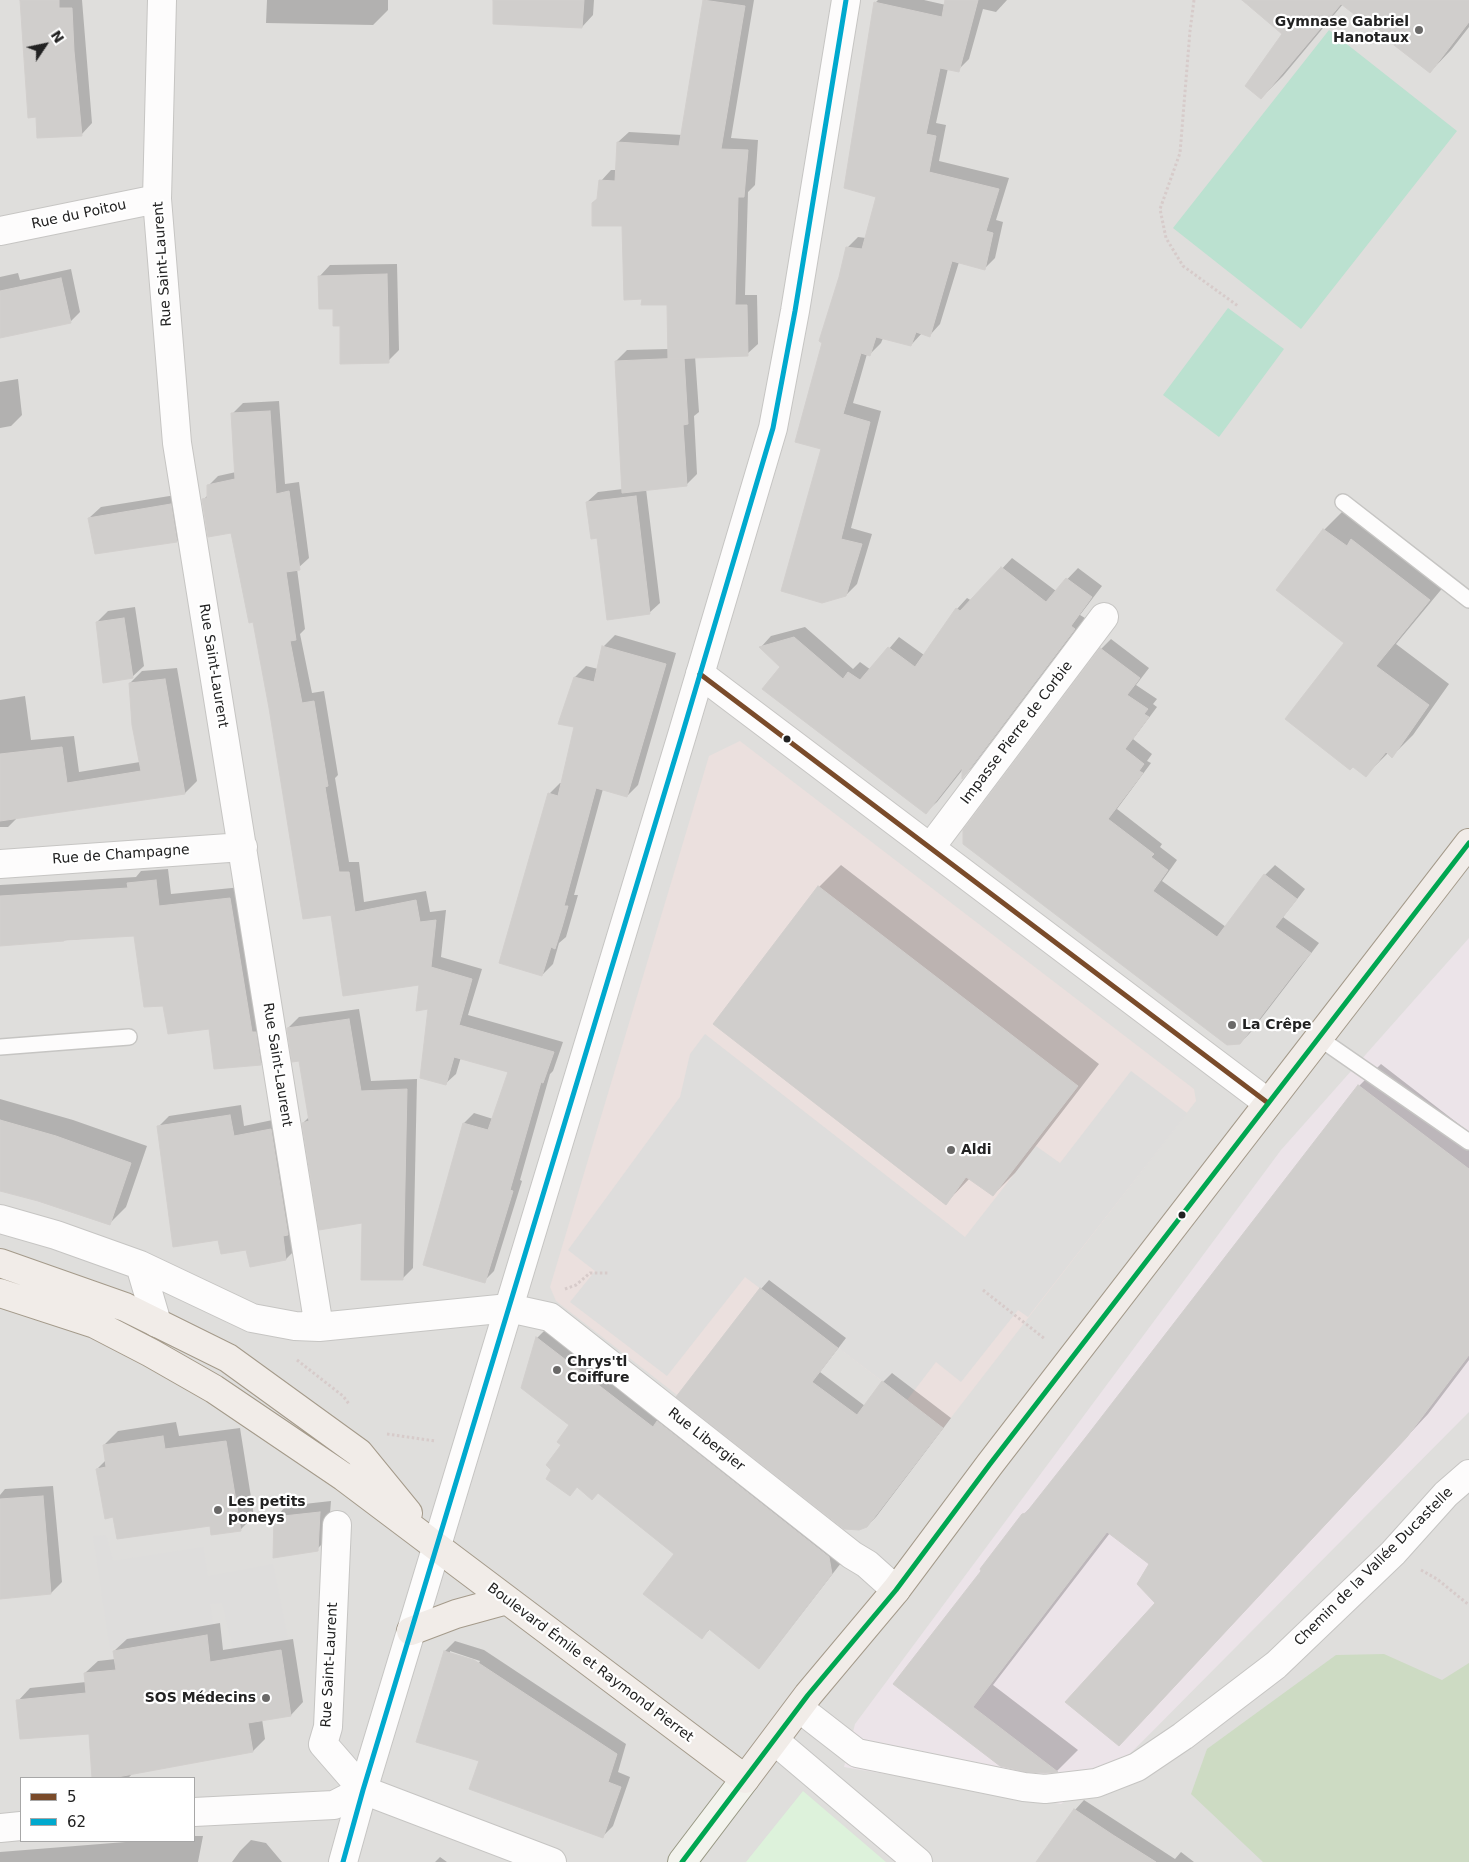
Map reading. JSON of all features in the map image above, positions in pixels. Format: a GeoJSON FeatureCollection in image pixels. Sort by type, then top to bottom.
{"type":"FeatureCollection","features":[{"type":"Feature","properties":{"kind":"main road"},"geometry":{"type":"LineString","coordinates":[[682,1862],[798,1708],[896,1590],[1071,1359],[1469,843]]}},
{"type":"Feature","properties":{"kind":"main road","name":"Boulevard Émile et Raymond Pierret"},"geometry":{"type":"LineString","coordinates":[[0,1263],[125,1307],[228,1358],[359,1452],[436,1547]]}},
{"type":"Feature","properties":{"kind":"main road","name":"Boulevard Émile et Raymond Pierret"},"geometry":{"type":"LineString","coordinates":[[0,1293],[95,1324],[214,1389],[344,1477],[745,1779]]}},
{"type":"Feature","properties":{"kind":"main road"},"geometry":{"type":"LineString","coordinates":[[411,1631],[456,1614],[507,1600]]}},
{"type":"Feature","properties":{"kind":"street","name":"Rue Saint-Laurent"},"geometry":{"type":"LineString","coordinates":[[162,0],[157,199],[177,443],[243,847],[307,1326]]}},
{"type":"Feature","properties":{"kind":"street"},"geometry":{"type":"LineString","coordinates":[[343,1862],[363,1790],[773,428],[795,312],[846,0]]}},
{"type":"Feature","properties":{"kind":"street","name":"Rue du Poitou"},"geometry":{"type":"LineString","coordinates":[[0,231],[157,199]]}},
{"type":"Feature","properties":{"kind":"street","name":"Impasse Pierre de Corbie"},"geometry":{"type":"LineString","coordinates":[[930,848],[1104,618]]}},
{"type":"Feature","properties":{"kind":"street"},"geometry":{"type":"LineString","coordinates":[[700,674],[1268,1103]]}},
{"type":"Feature","properties":{"kind":"street","name":"Rue de Champagne"},"geometry":{"type":"LineString","coordinates":[[0,864],[243,847]]}},
{"type":"Feature","properties":{"kind":"street"},"geometry":{"type":"LineString","coordinates":[[0,1219],[56,1235],[140,1265],[252,1318],[307,1326]]}},
{"type":"Feature","properties":{"kind":"street"},"geometry":{"type":"LineString","coordinates":[[140,1265],[157,1323]]}},
{"type":"Feature","properties":{"kind":"street","name":"Rue Libergier"},"geometry":{"type":"LineString","coordinates":[[307,1326],[509,1308],[550,1317],[852,1556],[867,1564],[896,1590]]}},
{"type":"Feature","properties":{"kind":"street","name":"Chemin de la Vallée Ducastelle"},"geometry":{"type":"LineString","coordinates":[[798,1708],[857,1753],[1024,1787],[1045,1789],[1096,1783],[1137,1767],[1183,1736],[1276,1665],[1393,1553],[1446,1494],[1469,1474]]}},
{"type":"Feature","properties":{"kind":"street","name":"Rue Saint-Laurent"},"geometry":{"type":"LineString","coordinates":[[337,1525],[328,1727],[323,1744],[363,1790]]}},
{"type":"Feature","properties":{"kind":"street"},"geometry":{"type":"LineString","coordinates":[[775,1741],[918,1862]]}},
{"type":"Feature","properties":{"kind":"street"},"geometry":{"type":"LineString","coordinates":[[195,1812],[334,1804],[363,1790],[552,1862]]}},
{"type":"Feature","properties":{"kind":"street"},"geometry":{"type":"LineString","coordinates":[[0,1828],[20,1826]]}},
{"type":"Feature","properties":{"kind":"lane"},"geometry":{"type":"LineString","coordinates":[[1343,502],[1469,600]]}},
{"type":"Feature","properties":{"kind":"lane"},"geometry":{"type":"LineString","coordinates":[[0,1047],[129,1037]]}},
{"type":"Feature","properties":{"kind":"lane"},"geometry":{"type":"LineString","coordinates":[[1319,1038],[1469,1142]]}},
{"type":"Feature","properties":{"kind":"path"},"geometry":{"type":"LineString","coordinates":[[1194,0],[1180,153],[1160,209],[1166,238],[1183,266],[1238,306]]}},
{"type":"Feature","properties":{"kind":"path"},"geometry":{"type":"LineString","coordinates":[[518,1278],[550,1292],[576,1285],[590,1273],[608,1273]]}},
{"type":"Feature","properties":{"kind":"path"},"geometry":{"type":"LineString","coordinates":[[983,1290],[1071,1359]]}},
{"type":"Feature","properties":{"kind":"path"},"geometry":{"type":"LineString","coordinates":[[307,1326],[294,1358],[343,1396],[354,1409]]}},
{"type":"Feature","properties":{"kind":"path"},"geometry":{"type":"LineString","coordinates":[[383,1431],[389,1436],[430,1440],[465,1452]]}},
{"type":"Feature","properties":{"kind":"path"},"geometry":{"type":"LineString","coordinates":[[1393,1553],[1437,1579],[1469,1605]]}},
{"type":"Feature","properties":{"kind":"shaded area"},"geometry":{"type":"Polygon","coordinates":[[[0,0],[1469,0],[1469,1862],[0,1862],[0,0]]]}},
{"type":"Feature","properties":{"kind":"shaded area"},"geometry":{"type":"Polygon","coordinates":[[[740,741],[1194,1089],[1196,1101],[943,1428],[760,1288],[677,1395],[556,1301],[550,1287],[709,756],[740,741]]]}},
{"type":"Feature","properties":{"kind":"shaded area"},"geometry":{"type":"Polygon","coordinates":[[[1469,938],[1469,1412],[1119,1765],[1061,1804],[844,1767],[855,1724],[1281,1150],[1469,938]]]}},
{"type":"Feature","properties":{"kind":"shaded area"},"geometry":{"type":"Polygon","coordinates":[[[705,1034],[965,1237],[1036,1146],[1060,1163],[1131,1071],[1187,1113],[1028,1317],[1018,1310],[961,1382],[936,1362],[907,1400],[745,1277],[667,1376],[570,1302],[595,1271],[568,1250],[680,1097],[690,1054],[705,1034]]]}},
{"type":"Feature","properties":{"kind":"shaded area"},"geometry":{"type":"Polygon","coordinates":[[[106,1535],[113,1561],[203,1547],[208,1576],[273,1564],[288,1639],[234,1652],[222,1603],[210,1604],[214,1629],[110,1649],[93,1536],[106,1535]]]}},
{"type":"Feature","properties":{"kind":"green space"},"geometry":{"type":"Polygon","coordinates":[[[1329,30],[1457,131],[1301,329],[1173,228],[1329,30]]]}},
{"type":"Feature","properties":{"kind":"green space"},"geometry":{"type":"Polygon","coordinates":[[[1228,308],[1284,349],[1219,437],[1163,395],[1228,308]]]}},
{"type":"Feature","properties":{"kind":"green space"},"geometry":{"type":"Polygon","coordinates":[[[1384,1654],[1442,1680],[1469,1663],[1469,1862],[1263,1862],[1191,1794],[1207,1749],[1336,1655],[1384,1654]]]}},
{"type":"Feature","properties":{"kind":"green space"},"geometry":{"type":"Polygon","coordinates":[[[803,1791],[886,1862],[746,1862],[803,1791]]]}},
{"type":"Feature","properties":{"kind":"building"},"geometry":{"type":"Polygon","coordinates":[[[20,0],[59,0],[59,8],[72,8],[82,136],[37,138],[36,117],[28,118],[20,0]]]}},
{"type":"Feature","properties":{"kind":"building"},"geometry":{"type":"Polygon","coordinates":[[[493,0],[584,0],[582,28],[493,24],[493,0]]]}},
{"type":"Feature","properties":{"kind":"building"},"geometry":{"type":"Polygon","coordinates":[[[703,0],[745,6],[721,149],[748,150],[744,197],[738,197],[735,305],[747,305],[748,356],[668,359],[667,305],[641,305],[642,299],[624,300],[622,226],[592,226],[592,203],[597,199],[599,180],[615,181],[617,142],[679,146],[703,0]]]}},
{"type":"Feature","properties":{"kind":"building"},"geometry":{"type":"Polygon","coordinates":[[[945,0],[978,0],[959,72],[940,68],[926,134],[936,136],[929,172],[999,189],[986,231],[993,233],[985,270],[952,261],[930,337],[916,332],[911,346],[876,337],[870,356],[861,353],[843,414],[870,422],[841,539],[862,544],[846,596],[822,603],[781,591],[821,449],[795,442],[822,343],[819,341],[839,277],[846,247],[862,249],[876,197],[844,188],[874,2],[942,17],[945,0]]]}},
{"type":"Feature","properties":{"kind":"building","name":"Gymnase Gabriel Hanotaux"},"geometry":{"type":"Polygon","coordinates":[[[1242,0],[1469,0],[1469,22],[1430,73],[1341,4],[1261,99],[1245,86],[1282,34],[1242,0]]]}},
{"type":"Feature","properties":{"kind":"building"},"geometry":{"type":"Polygon","coordinates":[[[387,274],[389,363],[340,364],[340,326],[333,326],[333,309],[319,309],[318,276],[387,274]]]}},
{"type":"Feature","properties":{"kind":"building"},"geometry":{"type":"Polygon","coordinates":[[[61,278],[71,323],[0,338],[0,291],[61,278]]]}},
{"type":"Feature","properties":{"kind":"building"},"geometry":{"type":"Polygon","coordinates":[[[684,358],[688,424],[683,425],[687,486],[622,493],[615,361],[684,358]]]}},
{"type":"Feature","properties":{"kind":"building"},"geometry":{"type":"Polygon","coordinates":[[[270,411],[276,494],[289,491],[300,570],[286,572],[296,640],[290,641],[302,703],[314,701],[328,786],[325,787],[339,872],[349,872],[355,912],[416,900],[420,922],[436,920],[431,967],[472,979],[459,1025],[554,1052],[543,1083],[541,1082],[510,1190],[513,1191],[485,1283],[423,1265],[463,1123],[488,1130],[508,1072],[454,1057],[446,1085],[420,1078],[428,1009],[416,1011],[419,985],[343,996],[331,915],[303,919],[269,708],[253,622],[249,623],[231,533],[208,537],[202,499],[207,498],[207,485],[235,479],[231,413],[270,411]]]}},
{"type":"Feature","properties":{"kind":"building"},"geometry":{"type":"Polygon","coordinates":[[[636,496],[650,614],[607,620],[597,538],[591,539],[586,502],[636,496]]]}},
{"type":"Feature","properties":{"kind":"building"},"geometry":{"type":"Polygon","coordinates":[[[171,504],[177,542],[95,554],[88,518],[171,504]]]}},
{"type":"Feature","properties":{"kind":"building"},"geometry":{"type":"Polygon","coordinates":[[[1323,529],[1347,546],[1351,539],[1430,600],[1376,666],[1429,705],[1392,758],[1386,752],[1366,777],[1353,767],[1350,770],[1285,719],[1344,643],[1276,590],[1323,529]]]}},
{"type":"Feature","properties":{"kind":"building"},"geometry":{"type":"Polygon","coordinates":[[[1001,567],[1046,602],[1066,578],[1092,597],[1071,626],[1075,629],[962,779],[962,768],[926,814],[762,689],[780,667],[759,647],[794,637],[843,679],[848,672],[860,680],[888,647],[915,667],[956,608],[960,611],[1001,567]]]}},
{"type":"Feature","properties":{"kind":"building"},"geometry":{"type":"Polygon","coordinates":[[[124,618],[133,678],[103,683],[96,622],[124,618]]]}},
{"type":"Feature","properties":{"kind":"building"},"geometry":{"type":"Polygon","coordinates":[[[602,646],[666,664],[627,797],[596,788],[564,906],[568,906],[562,927],[555,949],[551,947],[542,976],[499,963],[548,793],[558,796],[574,727],[558,724],[574,677],[594,682],[602,646]]]}},
{"type":"Feature","properties":{"kind":"building"},"geometry":{"type":"Polygon","coordinates":[[[1100,648],[1140,678],[1127,695],[1148,709],[1144,714],[1149,717],[1125,749],[1144,764],[1139,771],[1143,773],[1108,819],[1154,854],[1151,857],[1168,870],[1153,891],[1217,937],[1264,874],[1297,899],[1275,927],[1311,953],[1240,1044],[1227,1045],[963,844],[963,830],[1100,648]]]}},
{"type":"Feature","properties":{"kind":"building"},"geometry":{"type":"Polygon","coordinates":[[[165,679],[185,794],[0,821],[0,754],[62,747],[67,783],[141,771],[132,725],[129,683],[165,679]]]}},
{"type":"Feature","properties":{"kind":"building"},"geometry":{"type":"Polygon","coordinates":[[[156,880],[159,906],[230,898],[252,1032],[256,1032],[261,1065],[214,1069],[209,1029],[168,1034],[163,1006],[144,1007],[134,936],[0,946],[0,896],[128,888],[127,883],[156,880]]]}},
{"type":"Feature","properties":{"kind":"building"},"geometry":{"type":"Polygon","coordinates":[[[818,886],[1078,1086],[993,1196],[966,1177],[946,1205],[713,1024],[818,886]]]}},
{"type":"Feature","properties":{"kind":"building"},"geometry":{"type":"Polygon","coordinates":[[[349,1019],[361,1091],[407,1089],[403,1280],[361,1280],[362,1223],[319,1230],[302,1123],[309,1121],[299,1061],[292,1062],[287,1028],[349,1019]]]}},
{"type":"Feature","properties":{"kind":"building"},"geometry":{"type":"Polygon","coordinates":[[[1358,1085],[1469,1169],[1469,1355],[1407,1437],[1119,1746],[1065,1702],[1155,1603],[1137,1584],[1149,1564],[1107,1532],[973,1707],[1058,1772],[1026,1772],[1000,1766],[893,1684],[981,1571],[980,1569],[1022,1514],[1026,1513],[1086,1437],[1358,1085]]]}},
{"type":"Feature","properties":{"kind":"building"},"geometry":{"type":"Polygon","coordinates":[[[230,1115],[234,1136],[271,1129],[288,1235],[283,1236],[286,1260],[250,1267],[246,1250],[221,1254],[218,1240],[173,1247],[157,1126],[230,1115]]]}},
{"type":"Feature","properties":{"kind":"building"},"geometry":{"type":"Polygon","coordinates":[[[0,1120],[56,1136],[131,1163],[110,1225],[38,1201],[0,1191],[0,1120]]]}},
{"type":"Feature","properties":{"kind":"building"},"geometry":{"type":"Polygon","coordinates":[[[760,1288],[838,1348],[812,1382],[857,1415],[882,1381],[943,1428],[867,1527],[859,1530],[844,1529],[676,1397],[760,1288]]]}},
{"type":"Feature","properties":{"kind":"building"},"geometry":{"type":"Polygon","coordinates":[[[536,1337],[653,1427],[657,1421],[829,1557],[832,1574],[759,1669],[709,1629],[702,1639],[643,1594],[674,1554],[598,1493],[592,1500],[577,1487],[570,1496],[546,1479],[551,1470],[546,1465],[561,1445],[557,1442],[569,1425],[521,1388],[536,1337]]]}},
{"type":"Feature","properties":{"kind":"building"},"geometry":{"type":"Polygon","coordinates":[[[163,1436],[165,1449],[226,1441],[241,1531],[211,1535],[210,1526],[117,1539],[113,1517],[105,1519],[96,1469],[106,1467],[103,1445],[163,1436]]]}},
{"type":"Feature","properties":{"kind":"building"},"geometry":{"type":"Polygon","coordinates":[[[43,1496],[51,1594],[0,1599],[0,1499],[43,1496]]]}},
{"type":"Feature","properties":{"kind":"building"},"geometry":{"type":"Polygon","coordinates":[[[320,1512],[318,1551],[273,1558],[274,1517],[320,1512]]]}},
{"type":"Feature","properties":{"kind":"building"},"geometry":{"type":"Polygon","coordinates":[[[207,1635],[210,1662],[281,1650],[291,1716],[248,1723],[253,1752],[117,1777],[92,1777],[89,1734],[20,1739],[16,1700],[86,1693],[84,1673],[116,1670],[113,1651],[207,1635]]]}},
{"type":"Feature","properties":{"kind":"building"},"geometry":{"type":"Polygon","coordinates":[[[444,1651],[474,1660],[617,1754],[608,1782],[621,1787],[603,1838],[469,1789],[479,1761],[416,1742],[444,1651]]]}},
{"type":"Feature","properties":{"kind":"building"},"geometry":{"type":"Polygon","coordinates":[[[1074,1809],[1113,1835],[1156,1862],[1036,1862],[1074,1809]]]}},
{"type":"Feature","properties":{"kind":"transit line","name":"62"},"geometry":{"type":"LineString","coordinates":[[343,1862],[363,1790],[773,428],[795,311],[846,0]]}},
{"type":"Feature","properties":{"kind":"transit line","name":"5"},"geometry":{"type":"LineString","coordinates":[[700,674],[1268,1103]]}},
{"type":"Feature","properties":{"kind":"transit line"},"geometry":{"type":"LineString","coordinates":[[682,1862],[808,1695],[896,1590],[990,1464],[1469,843]]}},
{"type":"Feature","properties":{"kind":"place","name":"Gymnase Gabriel Hanotaux"},"geometry":{"type":"Point","coordinates":[1419,30]}},
{"type":"Feature","properties":{"kind":"place","name":"La Crêpe"},"geometry":{"type":"Point","coordinates":[1232,1025]}},
{"type":"Feature","properties":{"kind":"place","name":"Aldi"},"geometry":{"type":"Point","coordinates":[951,1150]}},
{"type":"Feature","properties":{"kind":"place","name":"Chrys'tl Coiffure"},"geometry":{"type":"Point","coordinates":[557,1370]}},
{"type":"Feature","properties":{"kind":"place","name":"Les petits poneys"},"geometry":{"type":"Point","coordinates":[218,1510]}},
{"type":"Feature","properties":{"kind":"place","name":"SOS Médecins"},"geometry":{"type":"Point","coordinates":[266,1698]}}]}
